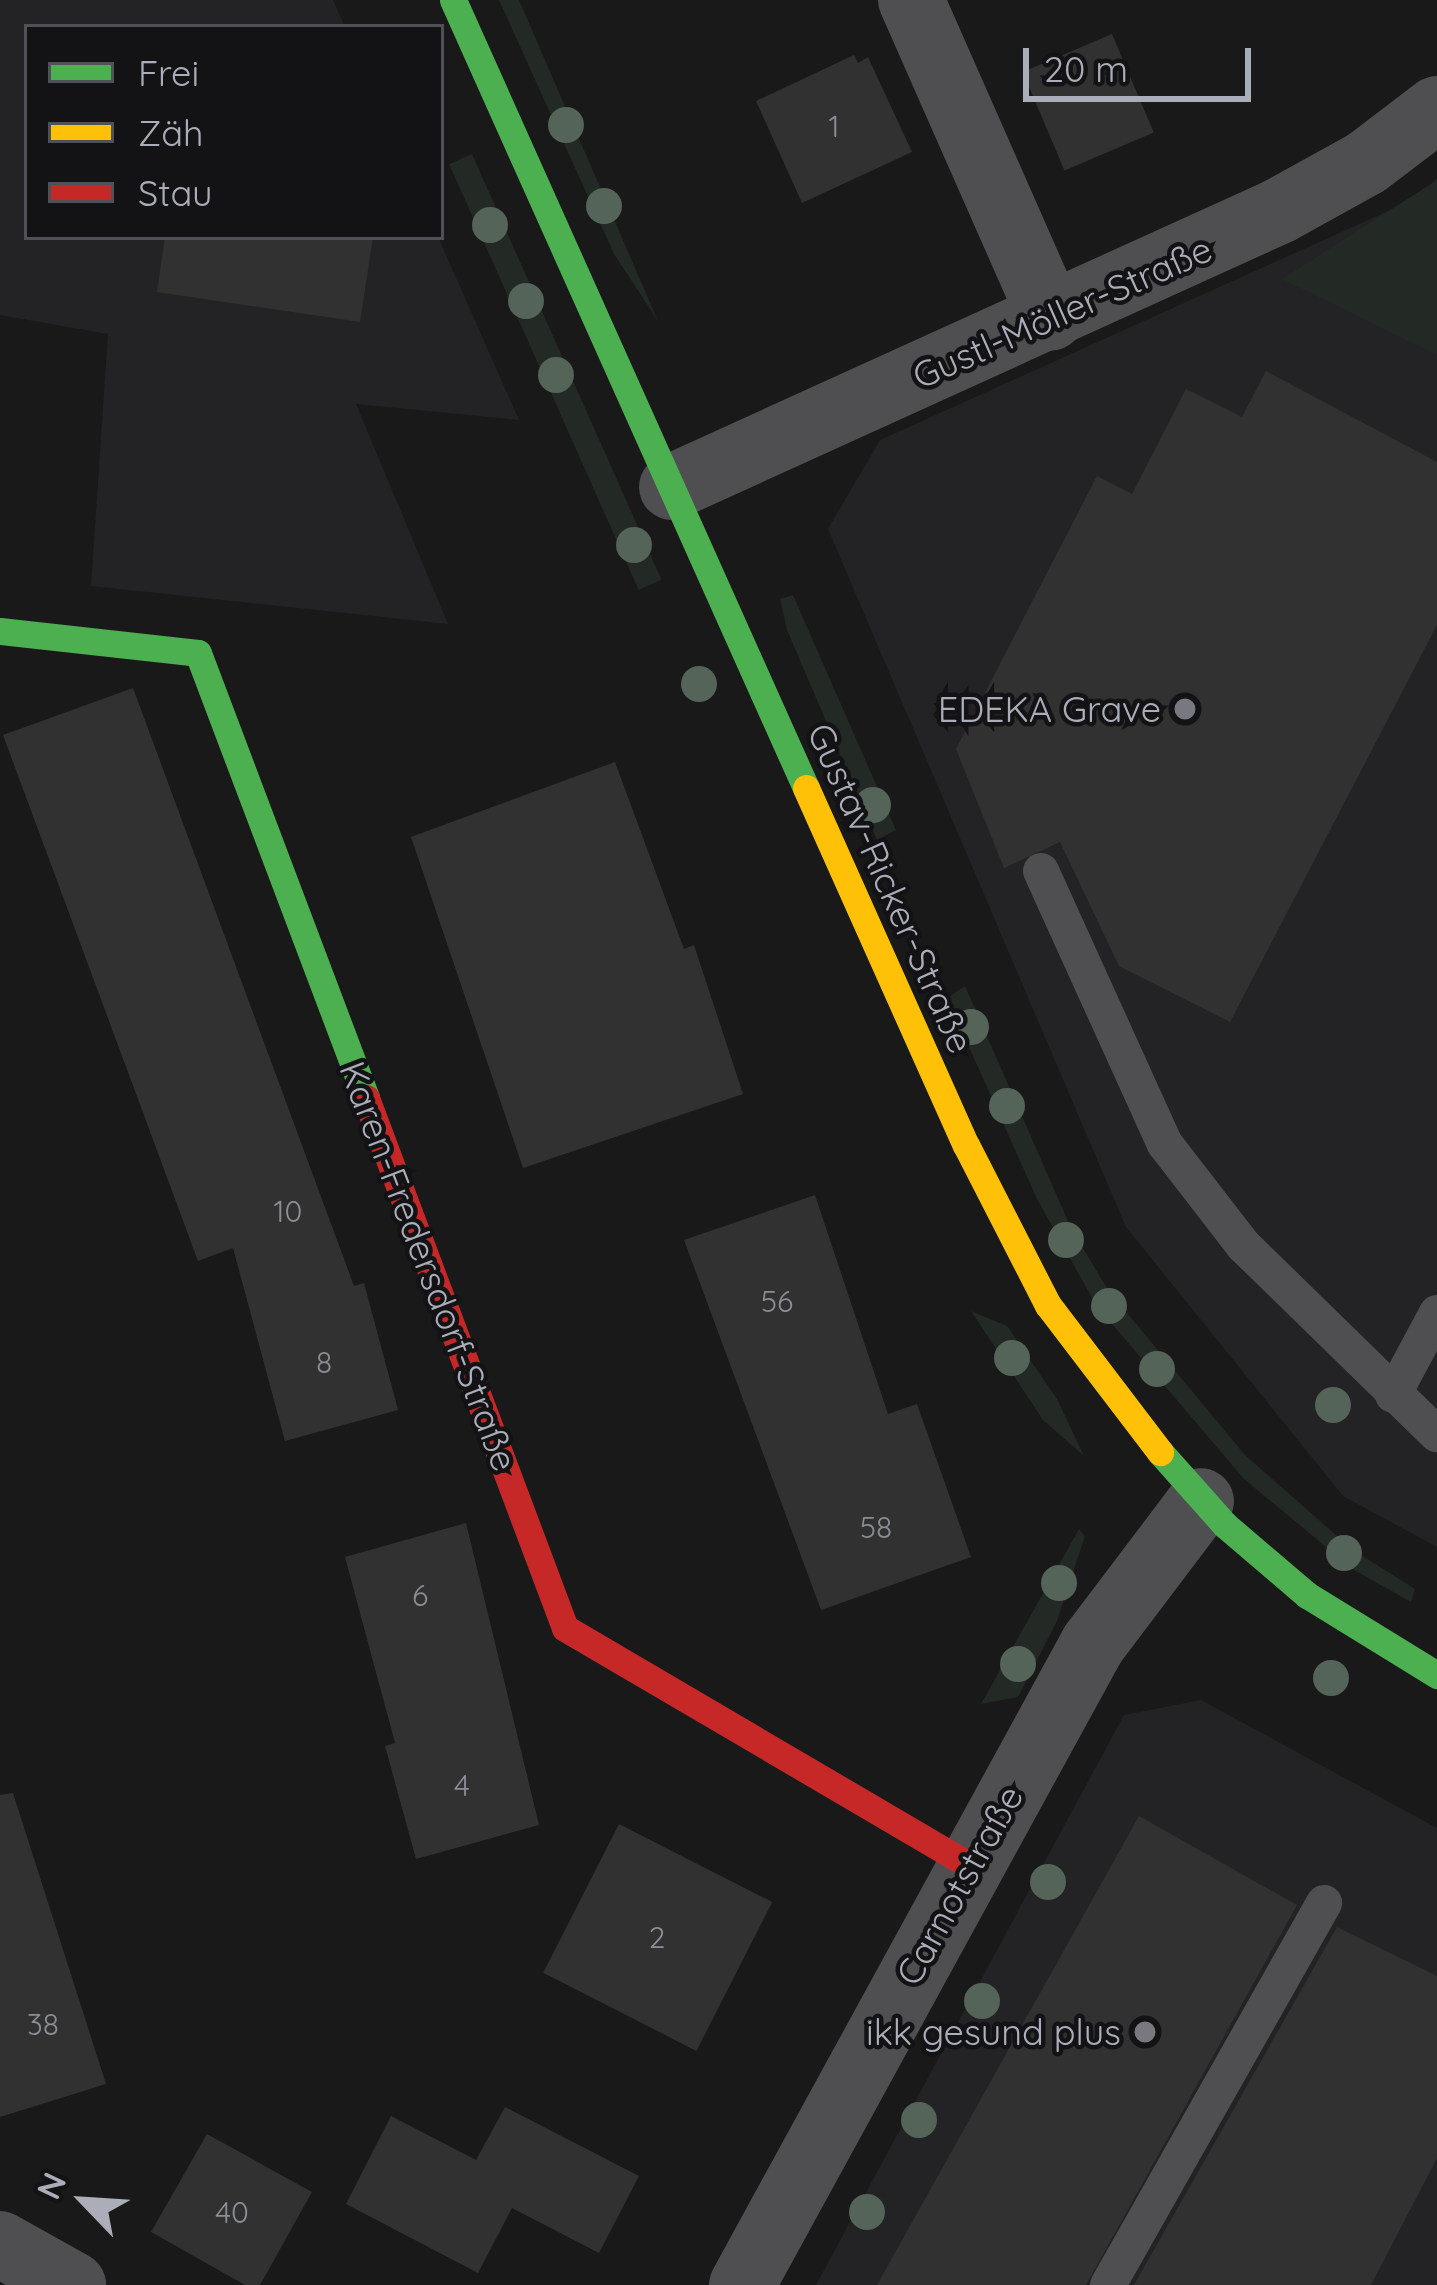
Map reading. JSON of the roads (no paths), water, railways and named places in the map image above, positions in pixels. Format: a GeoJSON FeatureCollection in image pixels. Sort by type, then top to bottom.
{"type":"FeatureCollection","features":[{"type":"Feature","properties":{"kind":"street","name":"Gustav-Ricker-Straße"},"geometry":{"type":"LineString","coordinates":[[453,0],[1007,1230],[1100,1381],[1201,1501],[1307,1595],[1437,1675]]}},
{"type":"Feature","properties":{"kind":"street"},"geometry":{"type":"LineString","coordinates":[[911,0],[1051,317]]}},
{"type":"Feature","properties":{"kind":"street","name":"Gustl-Möller-Straße"},"geometry":{"type":"LineString","coordinates":[[672,487],[1323,189],[1437,109]]}},
{"type":"Feature","properties":{"kind":"street","name":"Karen-Fredersdorf-Straße"},"geometry":{"type":"LineString","coordinates":[[0,631],[198,652],[565,1628],[968,1864]]}},
{"type":"Feature","properties":{"kind":"street","name":"Carnotstraße"},"geometry":{"type":"LineString","coordinates":[[753,2281],[968,1864],[1115,1609],[1201,1501]]}},
{"type":"Feature","properties":{"kind":"street"},"geometry":{"type":"LineString","coordinates":[[0,2244],[73,2285]]}},
{"type":"Feature","properties":{"kind":"lane"},"geometry":{"type":"LineString","coordinates":[[1041,872],[1165,1144],[1243,1245],[1437,1434]]}},
{"type":"Feature","properties":{"kind":"lane"},"geometry":{"type":"LineString","coordinates":[[1394,1395],[1437,1313]]}},
{"type":"Feature","properties":{"kind":"lane"},"geometry":{"type":"LineString","coordinates":[[1108,2285],[1324,1903]]}},
{"type":"Feature","properties":{"kind":"place","name":"EDEKA Grave"},"geometry":{"type":"Point","coordinates":[1185,709]}},
{"type":"Feature","properties":{"kind":"place","name":"ikk gesund plus"},"geometry":{"type":"Point","coordinates":[1145,2032]}}]}
